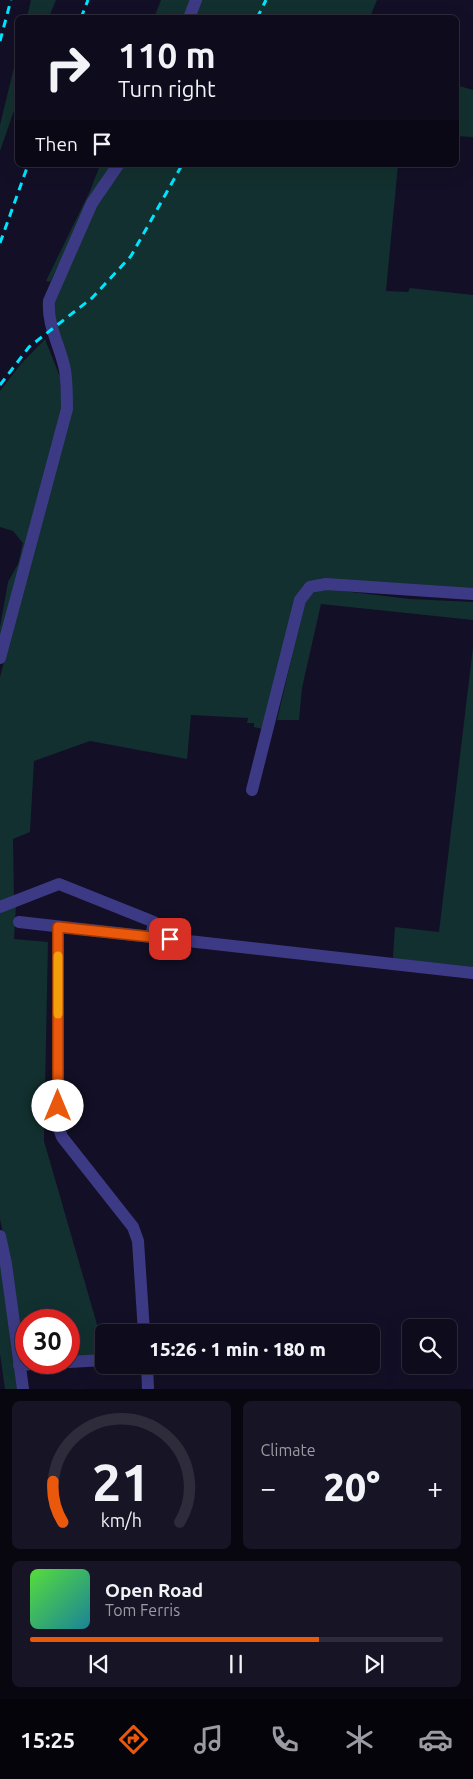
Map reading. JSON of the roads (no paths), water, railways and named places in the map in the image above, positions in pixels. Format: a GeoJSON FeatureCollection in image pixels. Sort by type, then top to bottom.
{"type":"FeatureCollection","features":[{"type":"Feature","properties":{"kind":"street"},"geometry":{"type":"LineString","coordinates":[[190,15],[196,0]]}},
{"type":"Feature","properties":{"kind":"street"},"geometry":{"type":"LineString","coordinates":[[0,658],[67,409],[65,369],[48,315],[49,301],[92,204],[117,167]]}},
{"type":"Feature","properties":{"kind":"street"},"geometry":{"type":"LineString","coordinates":[[252,790],[300,600],[310,587],[326,584],[473,594]]}},
{"type":"Feature","properties":{"kind":"street"},"geometry":{"type":"LineString","coordinates":[[0,907],[59,884],[154,922],[151,936]]}},
{"type":"Feature","properties":{"kind":"street"},"geometry":{"type":"LineString","coordinates":[[19,922],[473,973]]}},
{"type":"Feature","properties":{"kind":"street"},"geometry":{"type":"LineString","coordinates":[[58,927],[58,1126],[62,1137],[133,1227],[138,1241],[143,1324]]}},
{"type":"Feature","properties":{"kind":"street"},"geometry":{"type":"LineString","coordinates":[[0,1236],[6,1264],[15,1334]]}},
{"type":"Feature","properties":{"kind":"street"},"geometry":{"type":"LineString","coordinates":[[80,1361],[95,1361]]}},
{"type":"Feature","properties":{"kind":"street"},"geometry":{"type":"LineString","coordinates":[[20,1374],[23,1389]]}},
{"type":"Feature","properties":{"kind":"street"},"geometry":{"type":"LineString","coordinates":[[147,1374],[148,1389]]}},
{"type":"Feature","properties":{"kind":"railway"},"geometry":{"type":"LineString","coordinates":[[0,41],[11,0]]}},
{"type":"Feature","properties":{"kind":"railway"},"geometry":{"type":"LineString","coordinates":[[82,15],[88,0]]}},
{"type":"Feature","properties":{"kind":"railway"},"geometry":{"type":"LineString","coordinates":[[258,15],[266,0]]}},
{"type":"Feature","properties":{"kind":"railway"},"geometry":{"type":"LineString","coordinates":[[0,243],[27,167]]}},
{"type":"Feature","properties":{"kind":"railway"},"geometry":{"type":"LineString","coordinates":[[0,385],[29,347],[92,298],[131,256],[181,167]]}}]}
